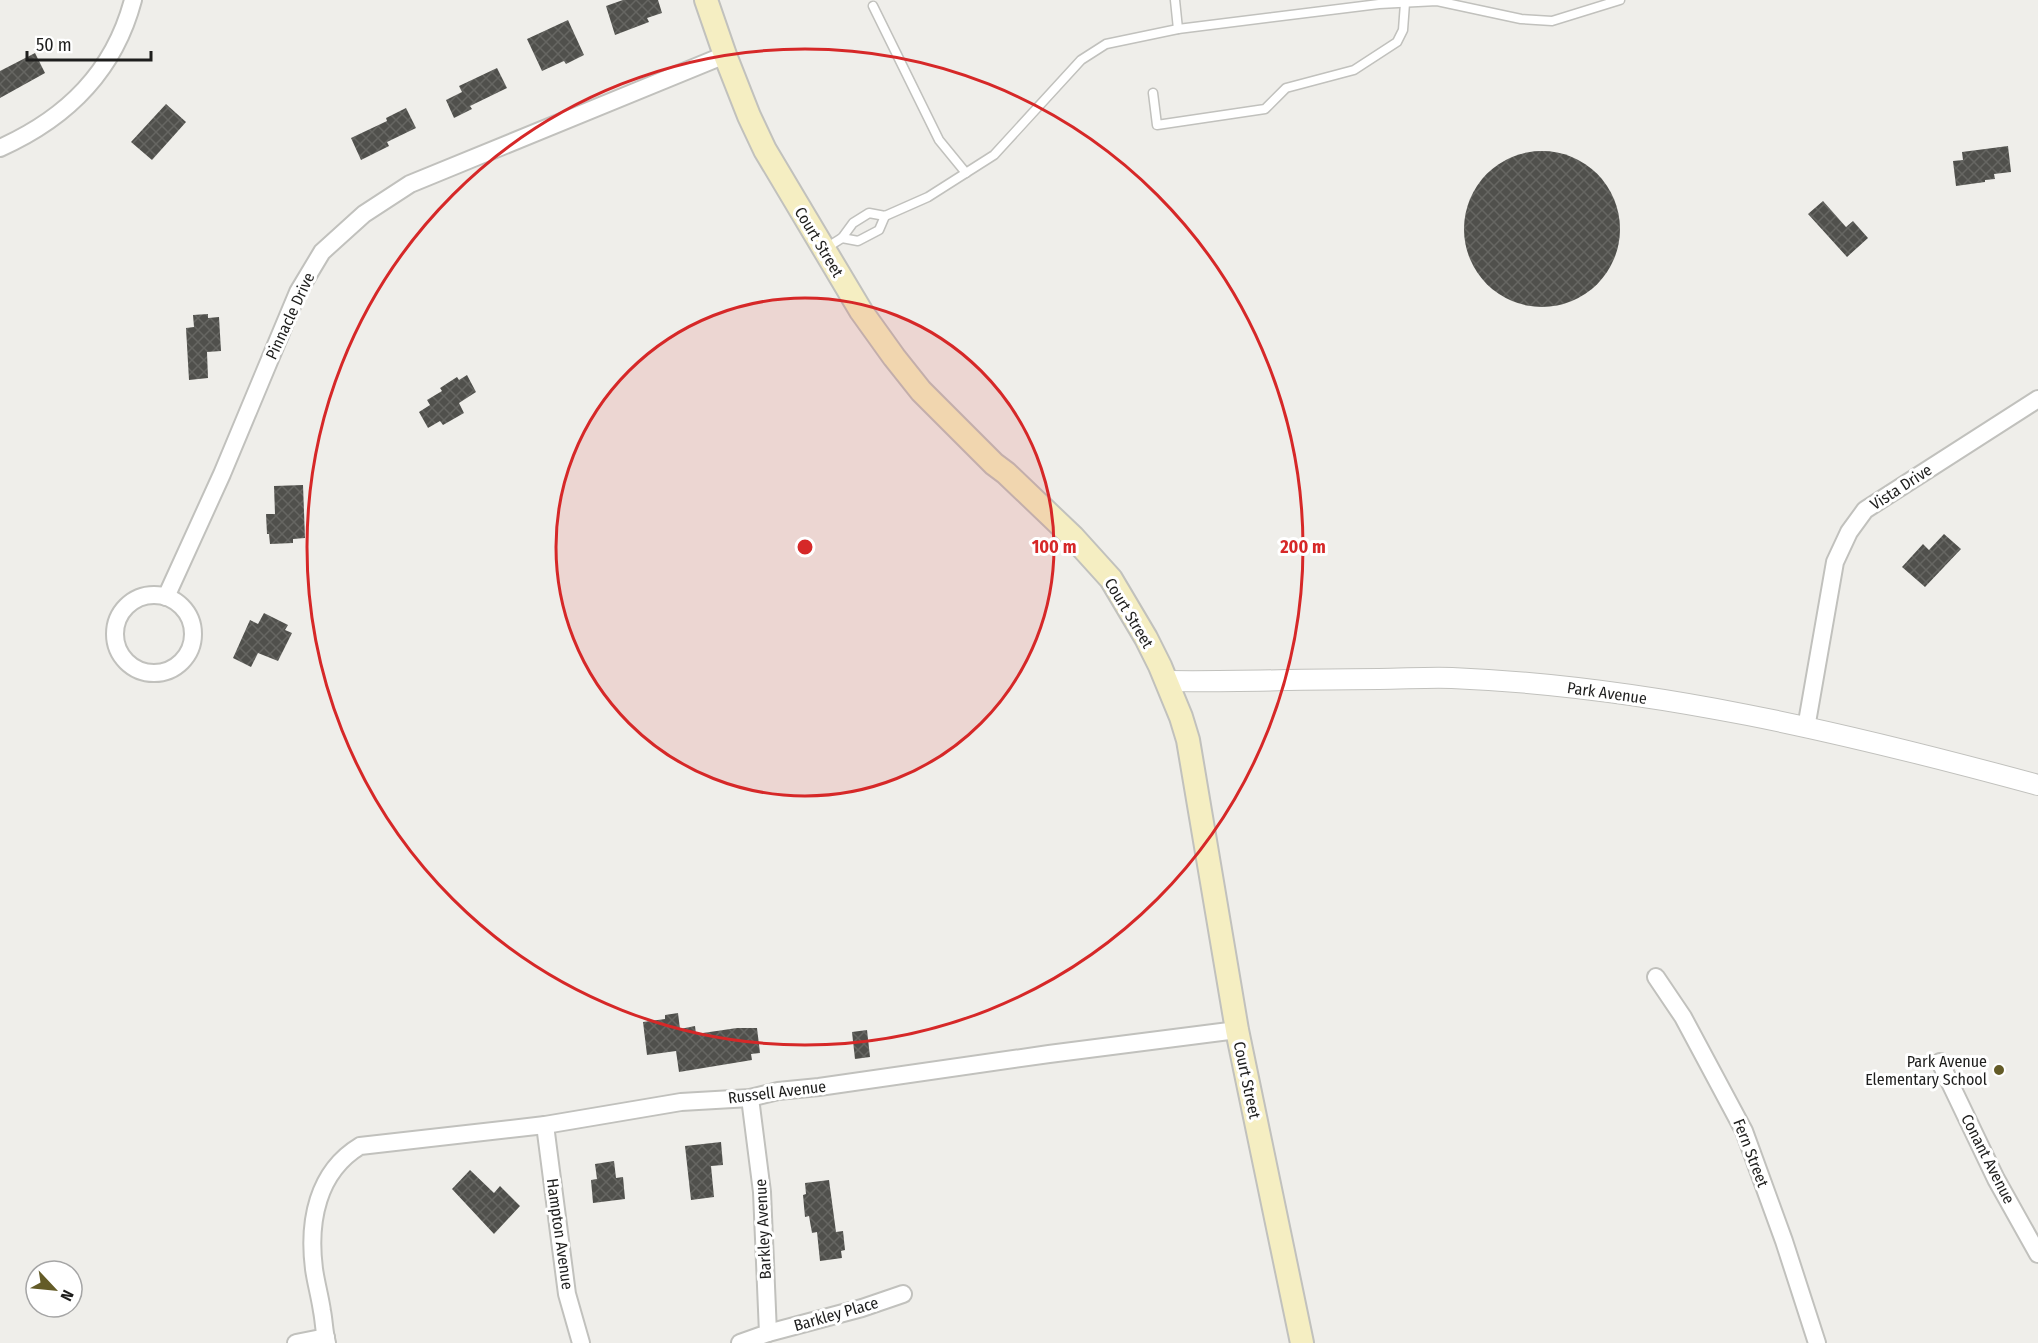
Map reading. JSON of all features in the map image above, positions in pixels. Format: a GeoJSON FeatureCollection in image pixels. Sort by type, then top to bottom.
{"type":"FeatureCollection","features":[{"type":"Feature","properties":{"kind":"main road","name":"Court Street"},"geometry":{"type":"LineString","coordinates":[[706,0],[724,55],[765,150],[833,244],[861,311],[921,391],[994,464],[1073,537],[1111,579],[1146,638],[1167,681],[1188,740],[1237,1030],[1302,1343]]}},
{"type":"Feature","properties":{"kind":"street"},"geometry":{"type":"LineString","coordinates":[[0,148],[24,137],[56,116],[78,98],[100,74],[122,34],[133,0]]}},
{"type":"Feature","properties":{"kind":"street","name":"Pinnacle Drive"},"geometry":{"type":"LineString","coordinates":[[166,597],[222,474],[298,292],[322,252],[364,214],[410,184],[724,55]]}},
{"type":"Feature","properties":{"kind":"street","name":"Vista Drive"},"geometry":{"type":"LineString","coordinates":[[1806,728],[1835,562],[1849,532],[1865,510],[2038,399]]}},
{"type":"Feature","properties":{"kind":"street"},"geometry":{"type":"LineString","coordinates":[[150,595],[166,597],[180,605],[190,618],[193,634],[190,650],[180,663],[166,672],[150,674],[134,669],[122,658],[115,643],[115,627],[122,611],[134,600],[150,595]]}},
{"type":"Feature","properties":{"kind":"street","name":"Park Avenue"},"geometry":{"type":"LineString","coordinates":[[1167,681],[1451,678],[1532,684],[1724,711],[1947,760],[2038,784]]}},
{"type":"Feature","properties":{"kind":"street","name":"Fern Street"},"geometry":{"type":"LineString","coordinates":[[1656,977],[1683,1017],[1744,1131],[1784,1241],[1817,1343]]}},
{"type":"Feature","properties":{"kind":"street","name":"Russell Avenue"},"geometry":{"type":"LineString","coordinates":[[326,1340],[314,1270],[312,1241],[316,1204],[329,1174],[338,1162],[360,1146],[545,1125],[681,1102],[750,1098],[778,1091],[1237,1030]]}},
{"type":"Feature","properties":{"kind":"street","name":"Conant Avenue"},"geometry":{"type":"LineString","coordinates":[[1940,1062],[1996,1179],[2038,1254]]}},
{"type":"Feature","properties":{"kind":"street","name":"Barkley Avenue"},"geometry":{"type":"LineString","coordinates":[[750,1098],[762,1192],[768,1332]]}},
{"type":"Feature","properties":{"kind":"street","name":"Hampton Avenue"},"geometry":{"type":"LineString","coordinates":[[545,1125],[567,1294],[580,1343]]}},
{"type":"Feature","properties":{"kind":"street","name":"Barkley Place"},"geometry":{"type":"LineString","coordinates":[[768,1332],[862,1308],[903,1294]]}},
{"type":"Feature","properties":{"kind":"street"},"geometry":{"type":"LineString","coordinates":[[740,1343],[768,1332]]}},
{"type":"Feature","properties":{"kind":"street"},"geometry":{"type":"LineString","coordinates":[[296,1343],[326,1340]]}},
{"type":"Feature","properties":{"kind":"lane"},"geometry":{"type":"LineString","coordinates":[[1175,0],[1178,29]]}},
{"type":"Feature","properties":{"kind":"lane"},"geometry":{"type":"LineString","coordinates":[[833,244],[853,223],[869,213],[885,216],[928,197],[994,155],[1081,60],[1106,44],[1178,29],[1368,5],[1437,1],[1479,5],[1521,20],[1552,21],[1615,1]]}},
{"type":"Feature","properties":{"kind":"lane"},"geometry":{"type":"LineString","coordinates":[[1153,93],[1157,125],[1265,110],[1286,88],[1354,70],[1397,42],[1404,30],[1405,3]]}},
{"type":"Feature","properties":{"kind":"lane"},"geometry":{"type":"LineString","coordinates":[[873,6],[939,140],[966,173]]}},
{"type":"Feature","properties":{"kind":"lane"},"geometry":{"type":"LineString","coordinates":[[833,244],[858,241],[879,230],[885,216]]}},
{"type":"Feature","properties":{"kind":"building"},"geometry":{"type":"Polygon","coordinates":[[[623,0],[658,0],[662,13],[647,18],[649,22],[615,35],[606,6],[623,0]]]}},
{"type":"Feature","properties":{"kind":"building"},"geometry":{"type":"Polygon","coordinates":[[[568,20],[584,55],[566,64],[564,61],[542,71],[527,39],[568,20]]]}},
{"type":"Feature","properties":{"kind":"building"},"geometry":{"type":"Polygon","coordinates":[[[35,53],[45,73],[0,98],[0,71],[35,53]]]}},
{"type":"Feature","properties":{"kind":"building"},"geometry":{"type":"Polygon","coordinates":[[[497,68],[507,88],[470,106],[472,109],[454,118],[446,100],[462,92],[459,86],[497,68]]]}},
{"type":"Feature","properties":{"kind":"building"},"geometry":{"type":"Polygon","coordinates":[[[166,104],[186,122],[152,160],[131,142],[166,104]]]}},
{"type":"Feature","properties":{"kind":"building"},"geometry":{"type":"Polygon","coordinates":[[[406,108],[416,128],[387,142],[389,146],[361,160],[351,138],[387,121],[386,118],[406,108]]]}},
{"type":"Feature","properties":{"kind":"building"},"geometry":{"type":"Polygon","coordinates":[[[2008,146],[2011,172],[1994,174],[1995,179],[1985,180],[1985,182],[1956,186],[1953,161],[1963,160],[1962,152],[2008,146]]]}},
{"type":"Feature","properties":{"kind":"building"},"geometry":{"type":"Polygon","coordinates":[[[1542,151],[1572,157],[1597,174],[1614,199],[1620,229],[1614,259],[1597,284],[1572,301],[1542,307],[1512,301],[1487,284],[1470,259],[1464,229],[1470,199],[1487,174],[1512,157],[1542,151]]]}},
{"type":"Feature","properties":{"kind":"building"},"geometry":{"type":"Polygon","coordinates":[[[1823,201],[1846,227],[1853,221],[1868,238],[1847,257],[1808,214],[1823,201]]]}},
{"type":"Feature","properties":{"kind":"building"},"geometry":{"type":"Polygon","coordinates":[[[208,314],[208,318],[219,317],[221,351],[207,352],[208,378],[189,380],[186,328],[194,327],[193,315],[208,314]]]}},
{"type":"Feature","properties":{"kind":"building"},"geometry":{"type":"Polygon","coordinates":[[[467,375],[476,392],[459,403],[464,413],[443,425],[440,421],[428,428],[419,412],[430,405],[427,400],[442,391],[440,388],[457,377],[459,380],[467,375]]]}},
{"type":"Feature","properties":{"kind":"building"},"geometry":{"type":"Polygon","coordinates":[[[303,485],[305,538],[293,539],[293,543],[270,544],[266,514],[275,514],[274,486],[303,485]]]}},
{"type":"Feature","properties":{"kind":"building"},"geometry":{"type":"Polygon","coordinates":[[[1944,534],[1961,549],[1925,587],[1902,567],[1923,544],[1929,550],[1944,534]]]}},
{"type":"Feature","properties":{"kind":"building"},"geometry":{"type":"Polygon","coordinates":[[[264,613],[288,625],[285,630],[292,633],[278,661],[258,653],[251,667],[233,658],[250,620],[258,624],[264,613]]]}},
{"type":"Feature","properties":{"kind":"building"},"geometry":{"type":"Polygon","coordinates":[[[678,1013],[680,1029],[695,1026],[696,1034],[737,1028],[757,1028],[760,1053],[751,1054],[752,1060],[679,1072],[676,1051],[647,1055],[643,1022],[665,1019],[665,1015],[678,1013]]]}},
{"type":"Feature","properties":{"kind":"building"},"geometry":{"type":"Polygon","coordinates":[[[867,1030],[870,1057],[855,1059],[852,1032],[867,1030]]]}},
{"type":"Feature","properties":{"kind":"building"},"geometry":{"type":"Polygon","coordinates":[[[721,1142],[723,1165],[711,1166],[714,1197],[691,1200],[685,1146],[721,1142]]]}},
{"type":"Feature","properties":{"kind":"building"},"geometry":{"type":"Polygon","coordinates":[[[614,1161],[616,1178],[623,1177],[625,1199],[593,1203],[591,1180],[597,1179],[595,1164],[614,1161]]]}},
{"type":"Feature","properties":{"kind":"building"},"geometry":{"type":"Polygon","coordinates":[[[470,1170],[494,1193],[500,1186],[520,1206],[494,1234],[452,1189],[470,1170]]]}},
{"type":"Feature","properties":{"kind":"building"},"geometry":{"type":"Polygon","coordinates":[[[829,1180],[836,1232],[843,1231],[845,1250],[841,1251],[842,1258],[820,1261],[817,1232],[812,1233],[809,1216],[805,1217],[803,1195],[806,1194],[805,1183],[829,1180]]]}},
{"type":"Feature","properties":{"kind":"place","name":"Park Avenue Elementary School"},"geometry":{"type":"Point","coordinates":[1999,1070]}}]}
